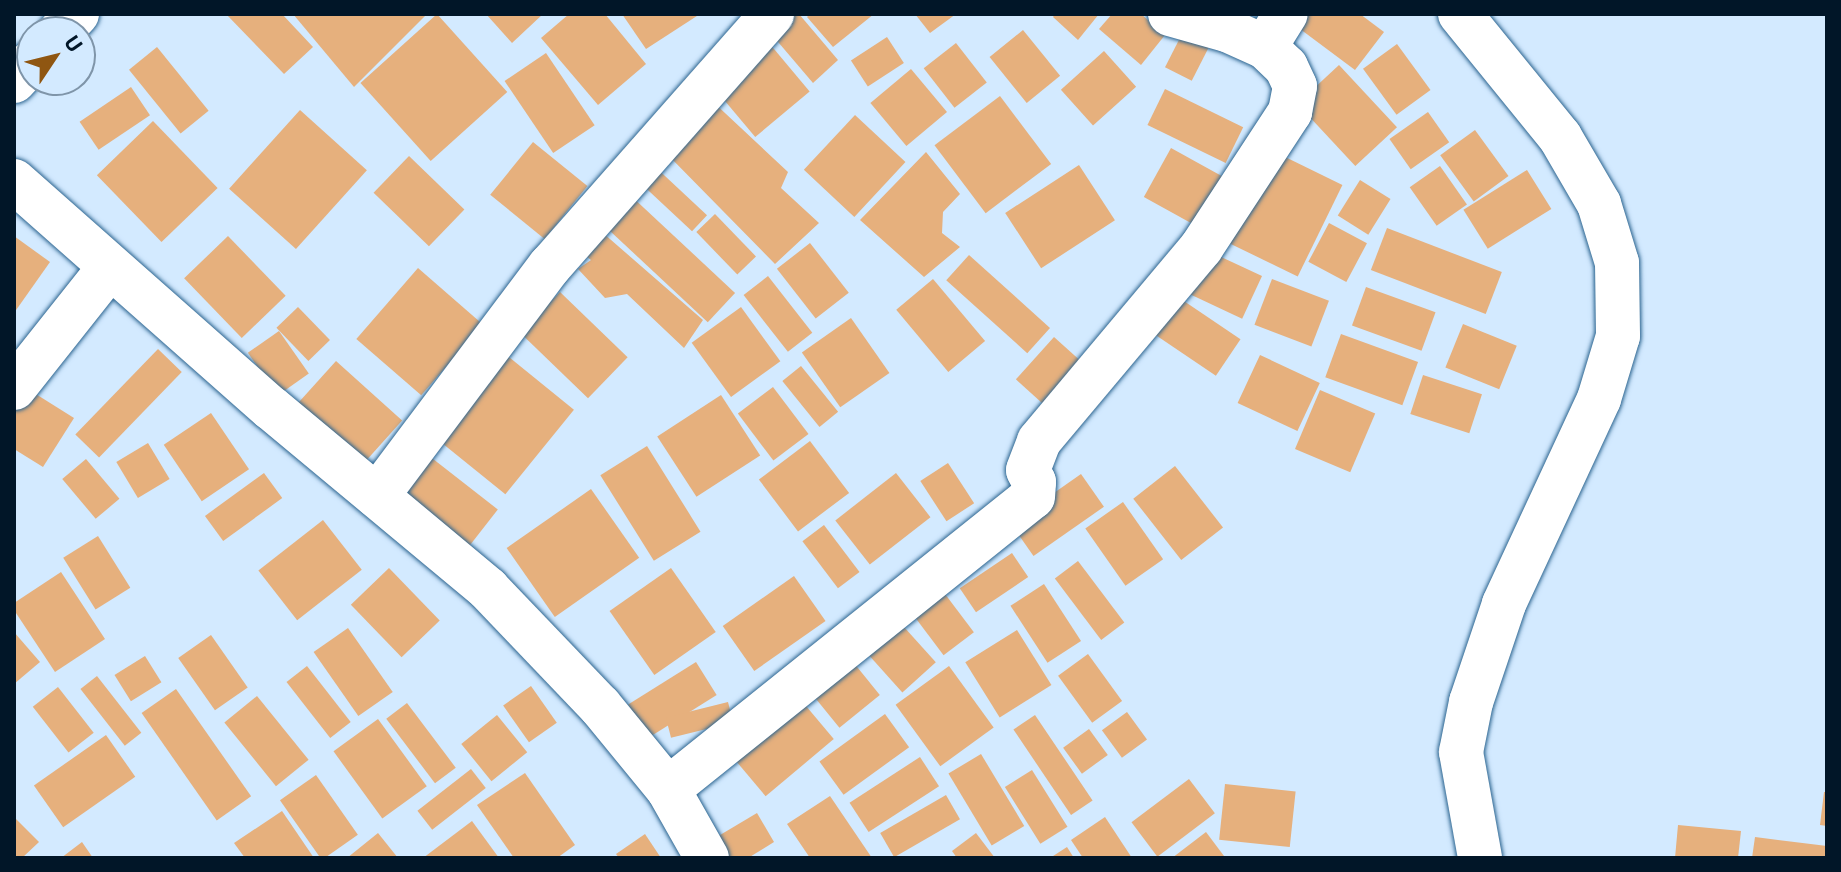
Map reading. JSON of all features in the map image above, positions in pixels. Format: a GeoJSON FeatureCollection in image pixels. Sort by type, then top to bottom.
{"type":"FeatureCollection","features":[{"type":"Feature","properties":{"kind":"street"},"geometry":{"type":"LineString","coordinates":[[377,496],[550,266],[772,14]]}},
{"type":"Feature","properties":{"kind":"street"},"geometry":{"type":"LineString","coordinates":[[668,789],[1033,497],[1034,482],[1028,470],[1039,441],[1201,248],[1290,112],[1295,86],[1276,31],[1227,30],[1170,14]]}},
{"type":"Feature","properties":{"kind":"street"},"geometry":{"type":"LineString","coordinates":[[1460,14],[1560,137],[1599,204],[1617,263],[1618,336],[1599,399],[1504,604],[1471,702],[1461,752],[1480,858]]}},
{"type":"Feature","properties":{"kind":"street"},"geometry":{"type":"LineString","coordinates":[[14,181],[109,268],[488,589],[600,706],[668,789],[707,858]]}},
{"type":"Feature","properties":{"kind":"street"},"geometry":{"type":"LineString","coordinates":[[14,388],[109,268]]}},
{"type":"Feature","properties":{"kind":"building"},"geometry":{"type":"Polygon","coordinates":[[[226,14],[282,14],[313,47],[284,74],[226,14]]]}},
{"type":"Feature","properties":{"kind":"building"},"geometry":{"type":"Polygon","coordinates":[[[293,14],[427,14],[354,87],[293,14]]]}},
{"type":"Feature","properties":{"kind":"building"},"geometry":{"type":"Polygon","coordinates":[[[437,14],[507,92],[431,161],[360,83],[437,14]]]}},
{"type":"Feature","properties":{"kind":"building"},"geometry":{"type":"Polygon","coordinates":[[[486,14],[543,14],[512,43],[486,14]]]}},
{"type":"Feature","properties":{"kind":"building"},"geometry":{"type":"Polygon","coordinates":[[[569,14],[605,14],[646,64],[598,105],[541,38],[569,14]]]}},
{"type":"Feature","properties":{"kind":"building"},"geometry":{"type":"Polygon","coordinates":[[[622,14],[700,14],[646,49],[622,14]]]}},
{"type":"Feature","properties":{"kind":"building"},"geometry":{"type":"Polygon","coordinates":[[[785,14],[799,14],[838,60],[813,83],[767,29],[785,14]]]}},
{"type":"Feature","properties":{"kind":"building"},"geometry":{"type":"Polygon","coordinates":[[[810,14],[874,14],[833,47],[807,17],[810,14]]]}},
{"type":"Feature","properties":{"kind":"building"},"geometry":{"type":"Polygon","coordinates":[[[915,14],[956,14],[930,33],[915,14]]]}},
{"type":"Feature","properties":{"kind":"building"},"geometry":{"type":"Polygon","coordinates":[[[1055,14],[1099,14],[1078,40],[1053,17],[1055,14]]]}},
{"type":"Feature","properties":{"kind":"building"},"geometry":{"type":"Polygon","coordinates":[[[1112,14],[1141,14],[1165,35],[1141,65],[1099,29],[1112,14]]]}},
{"type":"Feature","properties":{"kind":"building"},"geometry":{"type":"Polygon","coordinates":[[[1293,14],[1360,14],[1384,32],[1355,70],[1288,20],[1293,14]]]}},
{"type":"Feature","properties":{"kind":"building"},"geometry":{"type":"Polygon","coordinates":[[[1185,28],[1212,42],[1192,81],[1165,67],[1185,28]]]}},
{"type":"Feature","properties":{"kind":"building"},"geometry":{"type":"Polygon","coordinates":[[[1023,30],[1060,76],[1027,103],[990,57],[1023,30]]]}},
{"type":"Feature","properties":{"kind":"building"},"geometry":{"type":"Polygon","coordinates":[[[764,37],[810,91],[755,137],[710,83],[764,37]]]}},
{"type":"Feature","properties":{"kind":"building"},"geometry":{"type":"Polygon","coordinates":[[[887,37],[904,63],[868,86],[851,60],[887,37]]]}},
{"type":"Feature","properties":{"kind":"building"},"geometry":{"type":"Polygon","coordinates":[[[956,43],[987,82],[954,108],[924,68],[956,43]]]}},
{"type":"Feature","properties":{"kind":"building"},"geometry":{"type":"Polygon","coordinates":[[[1397,44],[1431,90],[1397,115],[1363,69],[1397,44]]]}},
{"type":"Feature","properties":{"kind":"building"},"geometry":{"type":"Polygon","coordinates":[[[157,47],[209,111],[181,133],[129,70],[157,47]]]}},
{"type":"Feature","properties":{"kind":"building"},"geometry":{"type":"Polygon","coordinates":[[[1104,51],[1136,87],[1093,125],[1061,90],[1104,51]]]}},
{"type":"Feature","properties":{"kind":"building"},"geometry":{"type":"Polygon","coordinates":[[[546,53],[595,125],[553,153],[505,81],[546,53]]]}},
{"type":"Feature","properties":{"kind":"building"},"geometry":{"type":"Polygon","coordinates":[[[1339,65],[1397,127],[1355,166],[1297,104],[1339,65]]]}},
{"type":"Feature","properties":{"kind":"building"},"geometry":{"type":"Polygon","coordinates":[[[911,69],[947,112],[906,146],[870,103],[911,69]]]}},
{"type":"Feature","properties":{"kind":"building"},"geometry":{"type":"Polygon","coordinates":[[[131,87],[150,115],[99,150],[80,122],[131,87]]]}},
{"type":"Feature","properties":{"kind":"building"},"geometry":{"type":"Polygon","coordinates":[[[1165,89],[1243,127],[1226,163],[1147,125],[1165,89]]]}},
{"type":"Feature","properties":{"kind":"building"},"geometry":{"type":"Polygon","coordinates":[[[1000,96],[1051,164],[986,213],[935,145],[1000,96]]]}},
{"type":"Feature","properties":{"kind":"building"},"geometry":{"type":"Polygon","coordinates":[[[710,99],[788,172],[781,188],[819,223],[775,264],[664,151],[710,99]]]}},
{"type":"Feature","properties":{"kind":"building"},"geometry":{"type":"Polygon","coordinates":[[[300,110],[367,170],[296,249],[229,189],[300,110]]]}},
{"type":"Feature","properties":{"kind":"building"},"geometry":{"type":"Polygon","coordinates":[[[1428,112],[1449,142],[1411,169],[1389,139],[1428,112]]]}},
{"type":"Feature","properties":{"kind":"building"},"geometry":{"type":"Polygon","coordinates":[[[855,115],[905,162],[854,217],[804,170],[855,115]]]}},
{"type":"Feature","properties":{"kind":"building"},"geometry":{"type":"Polygon","coordinates":[[[153,121],[218,188],[161,242],[97,175],[153,121]]]}},
{"type":"Feature","properties":{"kind":"building"},"geometry":{"type":"Polygon","coordinates":[[[1475,130],[1509,176],[1474,201],[1440,155],[1475,130]]]}},
{"type":"Feature","properties":{"kind":"building"},"geometry":{"type":"Polygon","coordinates":[[[533,142],[587,186],[545,239],[490,195],[533,142]]]}},
{"type":"Feature","properties":{"kind":"building"},"geometry":{"type":"Polygon","coordinates":[[[1171,148],[1223,177],[1196,226],[1144,197],[1171,148]]]}},
{"type":"Feature","properties":{"kind":"building"},"geometry":{"type":"Polygon","coordinates":[[[926,152],[960,194],[943,212],[942,233],[960,247],[924,277],[860,220],[926,152]]]}},
{"type":"Feature","properties":{"kind":"building"},"geometry":{"type":"Polygon","coordinates":[[[1275,152],[1342,185],[1298,277],[1230,244],[1275,152]]]}},
{"type":"Feature","properties":{"kind":"building"},"geometry":{"type":"Polygon","coordinates":[[[409,156],[464,209],[429,246],[374,193],[409,156]]]}},
{"type":"Feature","properties":{"kind":"building"},"geometry":{"type":"Polygon","coordinates":[[[650,162],[707,215],[692,231],[635,178],[650,162]]]}},
{"type":"Feature","properties":{"kind":"building"},"geometry":{"type":"Polygon","coordinates":[[[1079,165],[1115,220],[1041,268],[1005,213],[1079,165]]]}},
{"type":"Feature","properties":{"kind":"building"},"geometry":{"type":"Polygon","coordinates":[[[1440,166],[1467,205],[1437,226],[1410,187],[1440,166]]]}},
{"type":"Feature","properties":{"kind":"building"},"geometry":{"type":"Polygon","coordinates":[[[1527,170],[1551,209],[1488,249],[1463,210],[1527,170]]]}},
{"type":"Feature","properties":{"kind":"building"},"geometry":{"type":"Polygon","coordinates":[[[1360,180],[1391,199],[1368,235],[1338,216],[1360,180]]]}},
{"type":"Feature","properties":{"kind":"building"},"geometry":{"type":"Polygon","coordinates":[[[629,194],[735,293],[708,322],[602,223],[629,194]]]}},
{"type":"Feature","properties":{"kind":"building"},"geometry":{"type":"Polygon","coordinates":[[[715,214],[756,256],[737,275],[696,232],[715,214]]]}},
{"type":"Feature","properties":{"kind":"building"},"geometry":{"type":"Polygon","coordinates":[[[1329,223],[1367,243],[1346,282],[1308,262],[1329,223]]]}},
{"type":"Feature","properties":{"kind":"building"},"geometry":{"type":"Polygon","coordinates":[[[595,226],[703,320],[684,348],[627,294],[605,298],[578,269],[591,260],[576,248],[595,226]]]}},
{"type":"Feature","properties":{"kind":"building"},"geometry":{"type":"Polygon","coordinates":[[[1387,228],[1502,272],[1486,314],[1371,270],[1387,228]]]}},
{"type":"Feature","properties":{"kind":"building"},"geometry":{"type":"Polygon","coordinates":[[[14,236],[50,262],[14,313],[14,236]]]}},
{"type":"Feature","properties":{"kind":"building"},"geometry":{"type":"Polygon","coordinates":[[[228,236],[286,296],[242,338],[184,278],[228,236]]]}},
{"type":"Feature","properties":{"kind":"building"},"geometry":{"type":"Polygon","coordinates":[[[810,243],[849,293],[816,319],[777,269],[810,243]]]}},
{"type":"Feature","properties":{"kind":"building"},"geometry":{"type":"Polygon","coordinates":[[[1204,249],[1262,276],[1242,319],[1184,292],[1204,249]]]}},
{"type":"Feature","properties":{"kind":"building"},"geometry":{"type":"Polygon","coordinates":[[[969,255],[1050,328],[1027,353],[946,280],[969,255]]]}},
{"type":"Feature","properties":{"kind":"building"},"geometry":{"type":"Polygon","coordinates":[[[418,268],[483,324],[421,395],[356,339],[418,268]]]}},
{"type":"Feature","properties":{"kind":"building"},"geometry":{"type":"Polygon","coordinates":[[[768,276],[812,333],[788,352],[744,295],[768,276]]]}},
{"type":"Feature","properties":{"kind":"building"},"geometry":{"type":"Polygon","coordinates":[[[933,279],[985,341],[948,372],[896,310],[933,279]]]}},
{"type":"Feature","properties":{"kind":"building"},"geometry":{"type":"Polygon","coordinates":[[[1272,279],[1329,301],[1311,347],[1254,325],[1272,279]]]}},
{"type":"Feature","properties":{"kind":"building"},"geometry":{"type":"Polygon","coordinates":[[[1366,287],[1436,312],[1422,351],[1352,326],[1366,287]]]}},
{"type":"Feature","properties":{"kind":"building"},"geometry":{"type":"Polygon","coordinates":[[[560,292],[628,357],[588,398],[520,333],[560,292]]]}},
{"type":"Feature","properties":{"kind":"building"},"geometry":{"type":"Polygon","coordinates":[[[1175,295],[1240,339],[1216,376],[1150,331],[1175,295]]]}},
{"type":"Feature","properties":{"kind":"building"},"geometry":{"type":"Polygon","coordinates":[[[298,307],[330,340],[308,361],[276,328],[298,307]]]}},
{"type":"Feature","properties":{"kind":"building"},"geometry":{"type":"Polygon","coordinates":[[[741,307],[780,361],[731,397],[692,343],[741,307]]]}},
{"type":"Feature","properties":{"kind":"building"},"geometry":{"type":"Polygon","coordinates":[[[851,318],[889,373],[840,407],[802,352],[851,318]]]}},
{"type":"Feature","properties":{"kind":"building"},"geometry":{"type":"Polygon","coordinates":[[[1463,324],[1517,346],[1499,389],[1445,368],[1463,324]]]}},
{"type":"Feature","properties":{"kind":"building"},"geometry":{"type":"Polygon","coordinates":[[[279,331],[309,374],[278,395],[248,353],[279,331]]]}},
{"type":"Feature","properties":{"kind":"building"},"geometry":{"type":"Polygon","coordinates":[[[1341,334],[1418,362],[1402,405],[1325,377],[1341,334]]]}},
{"type":"Feature","properties":{"kind":"building"},"geometry":{"type":"Polygon","coordinates":[[[1054,337],[1086,366],[1048,408],[1016,379],[1054,337]]]}},
{"type":"Feature","properties":{"kind":"building"},"geometry":{"type":"Polygon","coordinates":[[[158,349],[182,372],[99,458],[75,435],[158,349]]]}},
{"type":"Feature","properties":{"kind":"building"},"geometry":{"type":"Polygon","coordinates":[[[504,353],[574,410],[505,494],[435,438],[504,353]]]}},
{"type":"Feature","properties":{"kind":"building"},"geometry":{"type":"Polygon","coordinates":[[[1260,355],[1320,383],[1297,431],[1238,403],[1260,355]]]}},
{"type":"Feature","properties":{"kind":"building"},"geometry":{"type":"Polygon","coordinates":[[[336,361],[402,421],[361,467],[295,407],[336,361]]]}},
{"type":"Feature","properties":{"kind":"building"},"geometry":{"type":"Polygon","coordinates":[[[801,366],[838,412],[819,427],[782,381],[801,366]]]}},
{"type":"Feature","properties":{"kind":"building"},"geometry":{"type":"Polygon","coordinates":[[[1423,375],[1482,394],[1469,433],[1410,414],[1423,375]]]}},
{"type":"Feature","properties":{"kind":"building"},"geometry":{"type":"Polygon","coordinates":[[[23,386],[74,418],[43,467],[14,449],[14,401],[23,386]]]}},
{"type":"Feature","properties":{"kind":"building"},"geometry":{"type":"Polygon","coordinates":[[[773,387],[809,434],[773,461],[738,413],[773,387]]]}},
{"type":"Feature","properties":{"kind":"building"},"geometry":{"type":"Polygon","coordinates":[[[1320,390],[1375,413],[1350,472],[1295,449],[1320,390]]]}},
{"type":"Feature","properties":{"kind":"building"},"geometry":{"type":"Polygon","coordinates":[[[721,395],[760,455],[696,497],[657,436],[721,395]]]}},
{"type":"Feature","properties":{"kind":"building"},"geometry":{"type":"Polygon","coordinates":[[[211,413],[249,469],[202,501],[164,445],[211,413]]]}},
{"type":"Feature","properties":{"kind":"building"},"geometry":{"type":"Polygon","coordinates":[[[810,441],[849,493],[798,531],[759,480],[810,441]]]}},
{"type":"Feature","properties":{"kind":"building"},"geometry":{"type":"Polygon","coordinates":[[[148,443],[170,479],[138,498],[116,462],[148,443]]]}},
{"type":"Feature","properties":{"kind":"building"},"geometry":{"type":"Polygon","coordinates":[[[647,446],[701,532],[654,561],[600,475],[647,446]]]}},
{"type":"Feature","properties":{"kind":"building"},"geometry":{"type":"Polygon","coordinates":[[[419,448],[498,510],[462,555],[383,494],[419,448]]]}},
{"type":"Feature","properties":{"kind":"building"},"geometry":{"type":"Polygon","coordinates":[[[86,459],[119,499],[96,519],[62,479],[86,459]]]}},
{"type":"Feature","properties":{"kind":"building"},"geometry":{"type":"Polygon","coordinates":[[[948,463],[974,503],[946,521],[920,481],[948,463]]]}},
{"type":"Feature","properties":{"kind":"building"},"geometry":{"type":"Polygon","coordinates":[[[1175,466],[1223,527],[1181,560],[1133,499],[1175,466]]]}},
{"type":"Feature","properties":{"kind":"building"},"geometry":{"type":"Polygon","coordinates":[[[264,473],[282,498],[223,541],[205,516],[264,473]]]}},
{"type":"Feature","properties":{"kind":"building"},"geometry":{"type":"Polygon","coordinates":[[[896,473],[930,517],[870,565],[835,520],[896,473]]]}},
{"type":"Feature","properties":{"kind":"building"},"geometry":{"type":"Polygon","coordinates":[[[1081,474],[1104,507],[1033,556],[1011,523],[1081,474]]]}},
{"type":"Feature","properties":{"kind":"building"},"geometry":{"type":"Polygon","coordinates":[[[591,489],[639,558],[555,617],[507,548],[591,489]]]}},
{"type":"Feature","properties":{"kind":"building"},"geometry":{"type":"Polygon","coordinates":[[[1123,502],[1163,559],[1125,586],[1085,528],[1123,502]]]}},
{"type":"Feature","properties":{"kind":"building"},"geometry":{"type":"Polygon","coordinates":[[[323,520],[362,570],[297,620],[258,570],[323,520]]]}},
{"type":"Feature","properties":{"kind":"building"},"geometry":{"type":"Polygon","coordinates":[[[824,525],[860,572],[838,588],[802,541],[824,525]]]}},
{"type":"Feature","properties":{"kind":"building"},"geometry":{"type":"Polygon","coordinates":[[[98,536],[130,588],[96,609],[63,558],[98,536]]]}},
{"type":"Feature","properties":{"kind":"building"},"geometry":{"type":"Polygon","coordinates":[[[1012,553],[1028,577],[976,612],[960,588],[1012,553]]]}},
{"type":"Feature","properties":{"kind":"building"},"geometry":{"type":"Polygon","coordinates":[[[1078,561],[1124,622],[1101,640],[1055,578],[1078,561]]]}},
{"type":"Feature","properties":{"kind":"building"},"geometry":{"type":"Polygon","coordinates":[[[389,568],[440,621],[402,657],[351,605],[389,568]]]}},
{"type":"Feature","properties":{"kind":"building"},"geometry":{"type":"Polygon","coordinates":[[[671,568],[716,632],[654,675],[610,611],[671,568]]]}},
{"type":"Feature","properties":{"kind":"building"},"geometry":{"type":"Polygon","coordinates":[[[61,572],[105,639],[55,672],[14,610],[14,603],[61,572]]]}},
{"type":"Feature","properties":{"kind":"building"},"geometry":{"type":"Polygon","coordinates":[[[794,576],[826,621],[754,671],[723,626],[794,576]]]}},
{"type":"Feature","properties":{"kind":"building"},"geometry":{"type":"Polygon","coordinates":[[[1044,584],[1081,641],[1047,663],[1010,606],[1044,584]]]}},
{"type":"Feature","properties":{"kind":"building"},"geometry":{"type":"Polygon","coordinates":[[[942,590],[974,632],[944,655],[912,613],[942,590]]]}},
{"type":"Feature","properties":{"kind":"building"},"geometry":{"type":"Polygon","coordinates":[[[895,617],[936,662],[902,692],[862,647],[895,617]]]}},
{"type":"Feature","properties":{"kind":"building"},"geometry":{"type":"Polygon","coordinates":[[[348,628],[393,692],[358,716],[314,652],[348,628]]]}},
{"type":"Feature","properties":{"kind":"building"},"geometry":{"type":"Polygon","coordinates":[[[1017,630],[1051,685],[1000,717],[965,662],[1017,630]]]}},
{"type":"Feature","properties":{"kind":"building"},"geometry":{"type":"Polygon","coordinates":[[[14,632],[40,662],[14,684],[14,632]]]}},
{"type":"Feature","properties":{"kind":"building"},"geometry":{"type":"Polygon","coordinates":[[[211,635],[248,687],[215,710],[178,658],[211,635]]]}},
{"type":"Feature","properties":{"kind":"building"},"geometry":{"type":"Polygon","coordinates":[[[1088,654],[1122,701],[1092,723],[1058,676],[1088,654]]]}},
{"type":"Feature","properties":{"kind":"building"},"geometry":{"type":"Polygon","coordinates":[[[145,656],[161,682],[131,701],[114,675],[145,656]]]}},
{"type":"Feature","properties":{"kind":"building"},"geometry":{"type":"Polygon","coordinates":[[[849,657],[880,695],[839,728],[809,690],[849,657]]]}},
{"type":"Feature","properties":{"kind":"building"},"geometry":{"type":"Polygon","coordinates":[[[696,662],[717,695],[649,737],[628,704],[696,662]]]}},
{"type":"Feature","properties":{"kind":"building"},"geometry":{"type":"Polygon","coordinates":[[[307,666],[351,722],[330,738],[287,682],[307,666]]]}},
{"type":"Feature","properties":{"kind":"building"},"geometry":{"type":"Polygon","coordinates":[[[949,666],[994,727],[940,766],[896,705],[949,666]]]}},
{"type":"Feature","properties":{"kind":"building"},"geometry":{"type":"Polygon","coordinates":[[[97,676],[141,733],[125,746],[80,689],[97,676]]]}},
{"type":"Feature","properties":{"kind":"building"},"geometry":{"type":"Polygon","coordinates":[[[531,686],[557,723],[529,742],[503,706],[531,686]]]}},
{"type":"Feature","properties":{"kind":"building"},"geometry":{"type":"Polygon","coordinates":[[[58,687],[94,733],[68,752],[33,707],[58,687]]]}},
{"type":"Feature","properties":{"kind":"building"},"geometry":{"type":"Polygon","coordinates":[[[176,689],[251,796],[217,820],[142,713],[176,689]]]}},
{"type":"Feature","properties":{"kind":"building"},"geometry":{"type":"Polygon","coordinates":[[[257,696],[309,760],[276,786],[224,722],[257,696]]]}},
{"type":"Feature","properties":{"kind":"building"},"geometry":{"type":"Polygon","coordinates":[[[801,700],[834,739],[766,796],[733,757],[801,700]]]}},
{"type":"Feature","properties":{"kind":"building"},"geometry":{"type":"Polygon","coordinates":[[[728,702],[733,722],[671,738],[666,717],[728,702]]]}},
{"type":"Feature","properties":{"kind":"building"},"geometry":{"type":"Polygon","coordinates":[[[407,703],[456,768],[435,783],[386,719],[407,703]]]}},
{"type":"Feature","properties":{"kind":"building"},"geometry":{"type":"Polygon","coordinates":[[[1127,712],[1147,740],[1122,758],[1102,730],[1127,712]]]}},
{"type":"Feature","properties":{"kind":"building"},"geometry":{"type":"Polygon","coordinates":[[[885,714],[909,747],[844,795],[819,762],[885,714]]]}},
{"type":"Feature","properties":{"kind":"building"},"geometry":{"type":"Polygon","coordinates":[[[497,715],[527,752],[491,781],[461,744],[497,715]]]}},
{"type":"Feature","properties":{"kind":"building"},"geometry":{"type":"Polygon","coordinates":[[[1035,715],[1093,800],[1071,815],[1013,730],[1035,715]]]}},
{"type":"Feature","properties":{"kind":"building"},"geometry":{"type":"Polygon","coordinates":[[[378,719],[427,786],[382,818],[334,751],[378,719]]]}},
{"type":"Feature","properties":{"kind":"building"},"geometry":{"type":"Polygon","coordinates":[[[1089,729],[1108,755],[1082,774],[1063,748],[1089,729]]]}},
{"type":"Feature","properties":{"kind":"building"},"geometry":{"type":"Polygon","coordinates":[[[106,735],[135,777],[63,827],[34,785],[106,735]]]}},
{"type":"Feature","properties":{"kind":"building"},"geometry":{"type":"Polygon","coordinates":[[[981,754],[1024,826],[992,846],[948,774],[981,754]]]}},
{"type":"Feature","properties":{"kind":"building"},"geometry":{"type":"Polygon","coordinates":[[[920,757],[939,786],[869,832],[850,803],[920,757]]]}},
{"type":"Feature","properties":{"kind":"building"},"geometry":{"type":"Polygon","coordinates":[[[471,769],[486,788],[432,830],[417,811],[471,769]]]}},
{"type":"Feature","properties":{"kind":"building"},"geometry":{"type":"Polygon","coordinates":[[[1032,770],[1068,827],[1040,844],[1005,787],[1032,770]]]}},
{"type":"Feature","properties":{"kind":"building"},"geometry":{"type":"Polygon","coordinates":[[[525,773],[575,845],[557,858],[514,858],[477,805],[525,773]]]}},
{"type":"Feature","properties":{"kind":"building"},"geometry":{"type":"Polygon","coordinates":[[[316,775],[358,835],[320,858],[280,800],[316,775]]]}},
{"type":"Feature","properties":{"kind":"building"},"geometry":{"type":"Polygon","coordinates":[[[1189,779],[1215,813],[1157,857],[1131,822],[1189,779]]]}},
{"type":"Feature","properties":{"kind":"building"},"geometry":{"type":"Polygon","coordinates":[[[1225,784],[1296,791],[1290,847],[1219,840],[1225,784]]]}},
{"type":"Feature","properties":{"kind":"building"},"geometry":{"type":"Polygon","coordinates":[[[1824,792],[1827,792],[1827,826],[1820,825],[1824,792]]]}},
{"type":"Feature","properties":{"kind":"building"},"geometry":{"type":"Polygon","coordinates":[[[946,795],[960,819],[894,857],[880,833],[946,795]]]}},
{"type":"Feature","properties":{"kind":"building"},"geometry":{"type":"Polygon","coordinates":[[[830,796],[872,858],[810,858],[787,824],[830,796]]]}},
{"type":"Feature","properties":{"kind":"building"},"geometry":{"type":"Polygon","coordinates":[[[282,811],[314,858],[245,858],[234,843],[282,811]]]}},
{"type":"Feature","properties":{"kind":"building"},"geometry":{"type":"Polygon","coordinates":[[[757,813],[774,842],[748,858],[727,858],[715,838],[757,813]]]}},
{"type":"Feature","properties":{"kind":"building"},"geometry":{"type":"Polygon","coordinates":[[[14,817],[39,842],[22,858],[14,858],[14,817]]]}},
{"type":"Feature","properties":{"kind":"building"},"geometry":{"type":"Polygon","coordinates":[[[1105,817],[1132,858],[1083,858],[1071,840],[1105,817]]]}},
{"type":"Feature","properties":{"kind":"building"},"geometry":{"type":"Polygon","coordinates":[[[472,821],[499,858],[423,858],[472,821]]]}},
{"type":"Feature","properties":{"kind":"building"},"geometry":{"type":"Polygon","coordinates":[[[1678,825],[1741,831],[1738,858],[1675,858],[1678,825]]]}},
{"type":"Feature","properties":{"kind":"building"},"geometry":{"type":"Polygon","coordinates":[[[1206,832],[1224,856],[1172,858],[1206,832]]]}},
{"type":"Feature","properties":{"kind":"building"},"geometry":{"type":"Polygon","coordinates":[[[378,833],[398,858],[347,858],[378,833]]]}},
{"type":"Feature","properties":{"kind":"building"},"geometry":{"type":"Polygon","coordinates":[[[976,833],[995,858],[957,858],[952,851],[976,833]]]}},
{"type":"Feature","properties":{"kind":"building"},"geometry":{"type":"Polygon","coordinates":[[[645,834],[661,858],[619,858],[616,854],[645,834]]]}},
{"type":"Feature","properties":{"kind":"building"},"geometry":{"type":"Polygon","coordinates":[[[1755,837],[1827,846],[1827,858],[1752,858],[1755,837]]]}},
{"type":"Feature","properties":{"kind":"building"},"geometry":{"type":"Polygon","coordinates":[[[82,842],[93,858],[61,858],[82,842]]]}},
{"type":"Feature","properties":{"kind":"building"},"geometry":{"type":"Polygon","coordinates":[[[1067,847],[1074,858],[1050,858],[1067,847]]]}}]}
